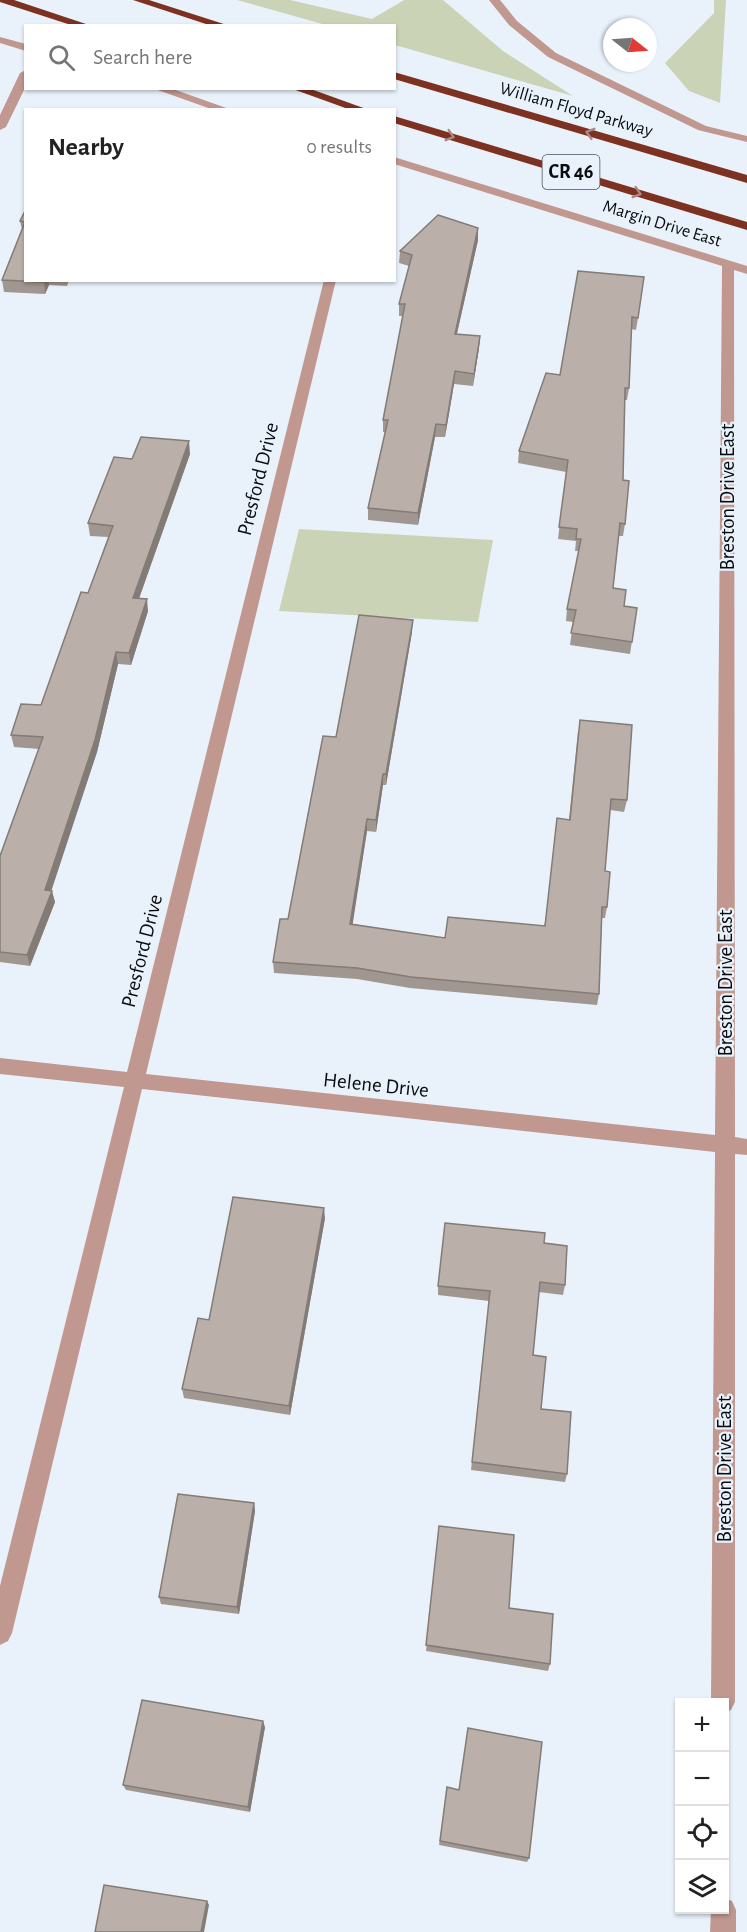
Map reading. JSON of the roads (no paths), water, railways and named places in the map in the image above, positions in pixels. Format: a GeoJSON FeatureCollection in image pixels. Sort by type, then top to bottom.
{"type":"FeatureCollection","features":[{"type":"Feature","properties":{"kind":"highway"},"geometry":{"type":"LineString","coordinates":[[3,0],[71,23]]}},
{"type":"Feature","properties":{"kind":"highway"},"geometry":{"type":"LineString","coordinates":[[138,0],[218,24]]}},
{"type":"Feature","properties":{"kind":"highway","name":"William Floyd Parkway"},"geometry":{"type":"LineString","coordinates":[[396,76],[747,179]]}},
{"type":"Feature","properties":{"kind":"highway"},"geometry":{"type":"LineString","coordinates":[[301,90],[358,108]]}},
{"type":"Feature","properties":{"kind":"highway","name":"CR 46"},"geometry":{"type":"LineString","coordinates":[[396,120],[747,226]]}},
{"type":"Feature","properties":{"kind":"street"},"geometry":{"type":"LineString","coordinates":[[494,0],[513,23],[552,55],[702,128],[747,139]]}},
{"type":"Feature","properties":{"kind":"street"},"geometry":{"type":"LineString","coordinates":[[0,40],[24,47]]}},
{"type":"Feature","properties":{"kind":"street"},"geometry":{"type":"LineString","coordinates":[[0,127],[24,77]]}},
{"type":"Feature","properties":{"kind":"street"},"geometry":{"type":"LineString","coordinates":[[163,90],[221,108]]}},
{"type":"Feature","properties":{"kind":"street","name":"Margin Drive East"},"geometry":{"type":"LineString","coordinates":[[396,161],[747,270]]}},
{"type":"Feature","properties":{"kind":"street","name":"Breston Drive East"},"geometry":{"type":"LineString","coordinates":[[723,1698],[728,263]]}},
{"type":"Feature","properties":{"kind":"street","name":"Presford Drive"},"geometry":{"type":"LineString","coordinates":[[0,1634],[330,282]]}},
{"type":"Feature","properties":{"kind":"street","name":"Helene Drive"},"geometry":{"type":"LineString","coordinates":[[0,1066],[747,1147]]}},
{"type":"Feature","properties":{"kind":"street"},"geometry":{"type":"LineString","coordinates":[[723,1914],[723,1932]]}}]}
